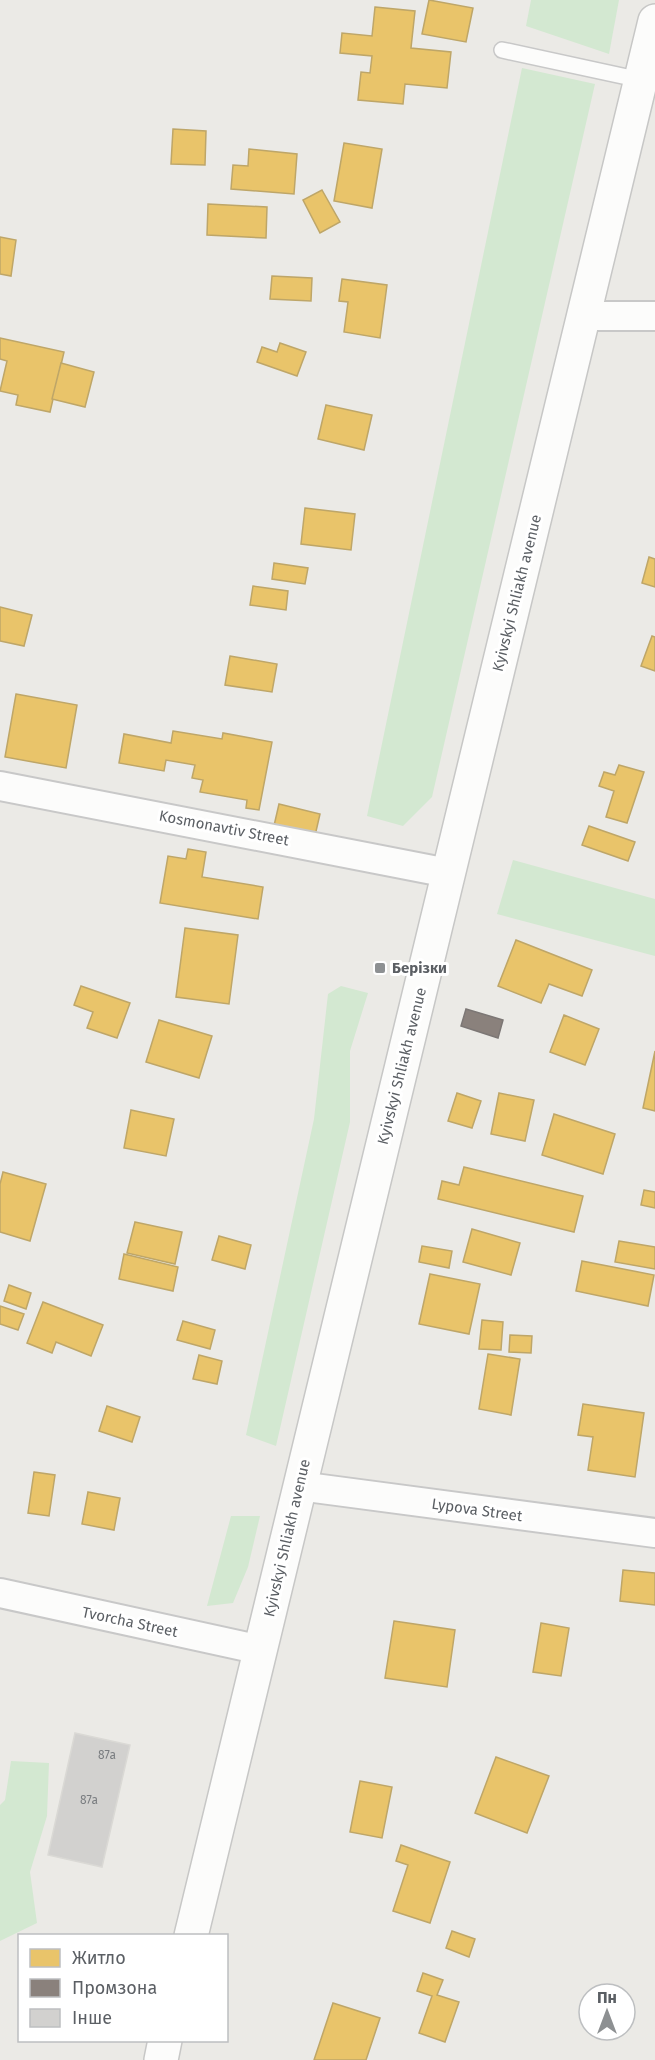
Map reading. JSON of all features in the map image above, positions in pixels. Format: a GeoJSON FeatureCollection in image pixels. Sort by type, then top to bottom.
{"type":"FeatureCollection","features":[{"type":"Feature","properties":{"kind":"main road","name":"Kyivskyi Shliakh avenue"},"geometry":{"type":"LineString","coordinates":[[191,1934],[584,316],[644,85],[655,21]]}},
{"type":"Feature","properties":{"kind":"main road"},"geometry":{"type":"LineString","coordinates":[[161,2060],[165,2042]]}},
{"type":"Feature","properties":{"kind":"street"},"geometry":{"type":"LineString","coordinates":[[584,316],[655,316]]}},
{"type":"Feature","properties":{"kind":"street","name":"Kosmonavtiv Street"},"geometry":{"type":"LineString","coordinates":[[0,786],[448,873]]}},
{"type":"Feature","properties":{"kind":"street","name":"Lypova Street"},"geometry":{"type":"LineString","coordinates":[[299,1486],[655,1533]]}},
{"type":"Feature","properties":{"kind":"street","name":"Tvorcha Street"},"geometry":{"type":"LineString","coordinates":[[0,1593],[261,1650]]}},
{"type":"Feature","properties":{"kind":"lane"},"geometry":{"type":"LineString","coordinates":[[502,50],[644,85]]}},
{"type":"Feature","properties":{"kind":"green space"},"geometry":{"type":"Polygon","coordinates":[[[531,0],[619,0],[609,54],[526,26],[531,0]]]}},
{"type":"Feature","properties":{"kind":"green space"},"geometry":{"type":"Polygon","coordinates":[[[522,68],[595,84],[432,797],[403,826],[367,816],[522,68]]]}},
{"type":"Feature","properties":{"kind":"green space"},"geometry":{"type":"Polygon","coordinates":[[[513,860],[655,899],[655,956],[497,914],[513,860]]]}},
{"type":"Feature","properties":{"kind":"green space"},"geometry":{"type":"Polygon","coordinates":[[[341,986],[368,993],[350,1051],[350,1122],[276,1446],[246,1435],[314,1119],[328,994],[341,986]]]}},
{"type":"Feature","properties":{"kind":"green space"},"geometry":{"type":"Polygon","coordinates":[[[231,1516],[260,1516],[248,1567],[233,1603],[207,1606],[231,1516]]]}},
{"type":"Feature","properties":{"kind":"green space"},"geometry":{"type":"Polygon","coordinates":[[[11,1761],[49,1763],[47,1816],[30,1872],[37,1923],[0,1941],[0,1805],[5,1800],[11,1761]]]}},
{"type":"Feature","properties":{"kind":"building: Житло"},"geometry":{"type":"Polygon","coordinates":[[[429,0],[473,8],[466,42],[422,34],[429,0]]]}},
{"type":"Feature","properties":{"kind":"building: Житло"},"geometry":{"type":"Polygon","coordinates":[[[375,7],[415,11],[411,48],[451,52],[447,88],[405,84],[403,104],[358,100],[361,72],[370,73],[372,56],[340,53],[342,33],[372,36],[375,7]]]}},
{"type":"Feature","properties":{"kind":"building: Житло"},"geometry":{"type":"Polygon","coordinates":[[[173,129],[206,131],[205,165],[171,164],[173,129]]]}},
{"type":"Feature","properties":{"kind":"building: Житло"},"geometry":{"type":"Polygon","coordinates":[[[344,143],[382,149],[372,208],[334,201],[344,143]]]}},
{"type":"Feature","properties":{"kind":"building: Житло"},"geometry":{"type":"Polygon","coordinates":[[[249,149],[297,154],[294,194],[231,189],[233,165],[248,166],[249,149]]]}},
{"type":"Feature","properties":{"kind":"building: Житло"},"geometry":{"type":"Polygon","coordinates":[[[322,190],[340,222],[320,233],[303,200],[322,190]]]}},
{"type":"Feature","properties":{"kind":"building: Житло"},"geometry":{"type":"Polygon","coordinates":[[[208,204],[267,207],[266,238],[207,235],[208,204]]]}},
{"type":"Feature","properties":{"kind":"building: Житло"},"geometry":{"type":"Polygon","coordinates":[[[0,237],[16,240],[11,276],[0,274],[0,237]]]}},
{"type":"Feature","properties":{"kind":"building: Житло"},"geometry":{"type":"Polygon","coordinates":[[[272,276],[312,278],[311,301],[270,299],[272,276]]]}},
{"type":"Feature","properties":{"kind":"building: Житло"},"geometry":{"type":"Polygon","coordinates":[[[342,279],[387,285],[380,338],[344,332],[348,302],[339,301],[342,279]]]}},
{"type":"Feature","properties":{"kind":"building: Житло"},"geometry":{"type":"Polygon","coordinates":[[[0,338],[64,352],[50,412],[16,405],[18,395],[0,391],[7,361],[0,359],[0,338]]]}},
{"type":"Feature","properties":{"kind":"building: Житло"},"geometry":{"type":"Polygon","coordinates":[[[280,343],[306,352],[297,376],[257,362],[262,347],[277,352],[280,343]]]}},
{"type":"Feature","properties":{"kind":"building: Житло"},"geometry":{"type":"Polygon","coordinates":[[[61,363],[94,372],[85,407],[52,399],[61,363]]]}},
{"type":"Feature","properties":{"kind":"building: Житло"},"geometry":{"type":"Polygon","coordinates":[[[326,405],[372,415],[364,450],[318,439],[326,405]]]}},
{"type":"Feature","properties":{"kind":"building: Житло"},"geometry":{"type":"Polygon","coordinates":[[[305,508],[355,514],[351,550],[301,544],[305,508]]]}},
{"type":"Feature","properties":{"kind":"building: Житло"},"geometry":{"type":"Polygon","coordinates":[[[649,557],[655,559],[655,587],[642,583],[649,557]]]}},
{"type":"Feature","properties":{"kind":"building: Житло"},"geometry":{"type":"Polygon","coordinates":[[[274,563],[308,568],[305,584],[272,579],[274,563]]]}},
{"type":"Feature","properties":{"kind":"building: Житло"},"geometry":{"type":"Polygon","coordinates":[[[253,586],[288,591],[286,610],[250,605],[253,586]]]}},
{"type":"Feature","properties":{"kind":"building: Житло"},"geometry":{"type":"Polygon","coordinates":[[[0,607],[32,615],[24,646],[0,641],[0,607]]]}},
{"type":"Feature","properties":{"kind":"building: Житло"},"geometry":{"type":"Polygon","coordinates":[[[652,636],[655,637],[655,671],[641,666],[652,636]]]}},
{"type":"Feature","properties":{"kind":"building: Житло"},"geometry":{"type":"Polygon","coordinates":[[[230,656],[277,664],[272,692],[225,685],[230,656]]]}},
{"type":"Feature","properties":{"kind":"building: Житло"},"geometry":{"type":"Polygon","coordinates":[[[16,694],[77,705],[66,768],[5,757],[16,694]]]}},
{"type":"Feature","properties":{"kind":"building: Житло"},"geometry":{"type":"Polygon","coordinates":[[[173,731],[222,739],[223,733],[272,742],[259,810],[246,808],[247,800],[200,792],[203,780],[192,778],[195,765],[166,760],[164,771],[119,763],[124,734],[171,743],[173,731]]]}},
{"type":"Feature","properties":{"kind":"building: Житло"},"geometry":{"type":"Polygon","coordinates":[[[619,765],[644,772],[627,823],[606,817],[614,791],[599,786],[604,772],[615,775],[619,765]]]}},
{"type":"Feature","properties":{"kind":"building: Житло"},"geometry":{"type":"Polygon","coordinates":[[[279,804],[320,814],[314,840],[273,830],[279,804]]]}},
{"type":"Feature","properties":{"kind":"building: Житло"},"geometry":{"type":"Polygon","coordinates":[[[589,826],[635,842],[628,861],[582,845],[589,826]]]}},
{"type":"Feature","properties":{"kind":"building: Житло"},"geometry":{"type":"Polygon","coordinates":[[[188,849],[206,852],[202,877],[263,887],[258,919],[160,903],[168,856],[186,859],[188,849]]]}},
{"type":"Feature","properties":{"kind":"building: Житло"},"geometry":{"type":"Polygon","coordinates":[[[185,928],[238,935],[229,1004],[176,997],[185,928]]]}},
{"type":"Feature","properties":{"kind":"building: Житло"},"geometry":{"type":"Polygon","coordinates":[[[516,940],[592,970],[582,996],[549,984],[541,1003],[498,986],[516,940]]]}},
{"type":"Feature","properties":{"kind":"building: Житло"},"geometry":{"type":"Polygon","coordinates":[[[81,986],[130,1003],[117,1038],[87,1028],[93,1012],[74,1005],[81,986]]]}},
{"type":"Feature","properties":{"kind":"building: Житло"},"geometry":{"type":"Polygon","coordinates":[[[564,1015],[599,1029],[585,1065],[550,1052],[564,1015]]]}},
{"type":"Feature","properties":{"kind":"building: Житло"},"geometry":{"type":"Polygon","coordinates":[[[159,1020],[212,1036],[199,1078],[146,1062],[159,1020]]]}},
{"type":"Feature","properties":{"kind":"building: Житло"},"geometry":{"type":"Polygon","coordinates":[[[655,1051],[655,1111],[643,1108],[655,1051]]]}},
{"type":"Feature","properties":{"kind":"building: Житло"},"geometry":{"type":"Polygon","coordinates":[[[457,1093],[481,1101],[472,1128],[448,1121],[457,1093]]]}},
{"type":"Feature","properties":{"kind":"building: Житло"},"geometry":{"type":"Polygon","coordinates":[[[499,1093],[534,1100],[525,1141],[491,1134],[499,1093]]]}},
{"type":"Feature","properties":{"kind":"building: Житло"},"geometry":{"type":"Polygon","coordinates":[[[131,1110],[174,1119],[166,1156],[124,1148],[131,1110]]]}},
{"type":"Feature","properties":{"kind":"building: Житло"},"geometry":{"type":"Polygon","coordinates":[[[554,1114],[615,1134],[603,1174],[542,1155],[554,1114]]]}},
{"type":"Feature","properties":{"kind":"building: Житло"},"geometry":{"type":"Polygon","coordinates":[[[464,1167],[583,1196],[574,1232],[438,1199],[442,1181],[459,1185],[464,1167]]]}},
{"type":"Feature","properties":{"kind":"building: Житло"},"geometry":{"type":"Polygon","coordinates":[[[3,1172],[46,1184],[30,1241],[0,1232],[0,1184],[3,1172]]]}},
{"type":"Feature","properties":{"kind":"building: Житло"},"geometry":{"type":"Polygon","coordinates":[[[644,1190],[655,1192],[655,1208],[641,1205],[644,1190]]]}},
{"type":"Feature","properties":{"kind":"building: Житло"},"geometry":{"type":"Polygon","coordinates":[[[135,1222],[182,1232],[175,1264],[127,1253],[135,1222]]]}},
{"type":"Feature","properties":{"kind":"building: Житло"},"geometry":{"type":"Polygon","coordinates":[[[472,1229],[520,1243],[511,1275],[463,1262],[472,1229]]]}},
{"type":"Feature","properties":{"kind":"building: Житло"},"geometry":{"type":"Polygon","coordinates":[[[219,1236],[251,1245],[245,1269],[212,1260],[219,1236]]]}},
{"type":"Feature","properties":{"kind":"building: Житло"},"geometry":{"type":"Polygon","coordinates":[[[619,1241],[655,1247],[655,1269],[615,1262],[619,1241]]]}},
{"type":"Feature","properties":{"kind":"building: Житло"},"geometry":{"type":"Polygon","coordinates":[[[422,1246],[452,1251],[449,1268],[419,1262],[422,1246]]]}},
{"type":"Feature","properties":{"kind":"building: Житло"},"geometry":{"type":"Polygon","coordinates":[[[124,1254],[178,1267],[173,1291],[119,1279],[124,1254]]]}},
{"type":"Feature","properties":{"kind":"building: Житло"},"geometry":{"type":"Polygon","coordinates":[[[582,1261],[654,1275],[648,1306],[576,1291],[582,1261]]]}},
{"type":"Feature","properties":{"kind":"building: Житло"},"geometry":{"type":"Polygon","coordinates":[[[430,1274],[480,1284],[469,1334],[419,1324],[430,1274]]]}},
{"type":"Feature","properties":{"kind":"building: Житло"},"geometry":{"type":"Polygon","coordinates":[[[9,1285],[31,1293],[26,1309],[4,1301],[9,1285]]]}},
{"type":"Feature","properties":{"kind":"building: Житло"},"geometry":{"type":"Polygon","coordinates":[[[43,1302],[103,1325],[91,1356],[56,1342],[52,1353],[27,1343],[43,1302]]]}},
{"type":"Feature","properties":{"kind":"building: Житло"},"geometry":{"type":"Polygon","coordinates":[[[0,1306],[24,1314],[18,1330],[0,1324],[0,1306]]]}},
{"type":"Feature","properties":{"kind":"building: Житло"},"geometry":{"type":"Polygon","coordinates":[[[482,1320],[503,1322],[501,1350],[479,1349],[482,1320]]]}},
{"type":"Feature","properties":{"kind":"building: Житло"},"geometry":{"type":"Polygon","coordinates":[[[183,1321],[215,1330],[210,1349],[177,1340],[183,1321]]]}},
{"type":"Feature","properties":{"kind":"building: Житло"},"geometry":{"type":"Polygon","coordinates":[[[510,1335],[532,1336],[531,1353],[509,1352],[510,1335]]]}},
{"type":"Feature","properties":{"kind":"building: Житло"},"geometry":{"type":"Polygon","coordinates":[[[488,1354],[520,1359],[511,1415],[479,1409],[488,1354]]]}},
{"type":"Feature","properties":{"kind":"building: Житло"},"geometry":{"type":"Polygon","coordinates":[[[199,1355],[222,1361],[217,1384],[193,1379],[199,1355]]]}},
{"type":"Feature","properties":{"kind":"building: Житло"},"geometry":{"type":"Polygon","coordinates":[[[583,1404],[644,1413],[635,1477],[588,1470],[593,1437],[578,1435],[583,1404]]]}},
{"type":"Feature","properties":{"kind":"building: Житло"},"geometry":{"type":"Polygon","coordinates":[[[107,1406],[140,1417],[132,1442],[99,1431],[107,1406]]]}},
{"type":"Feature","properties":{"kind":"building: Житло"},"geometry":{"type":"Polygon","coordinates":[[[34,1472],[55,1475],[49,1516],[28,1513],[34,1472]]]}},
{"type":"Feature","properties":{"kind":"building: Житло"},"geometry":{"type":"Polygon","coordinates":[[[88,1492],[120,1498],[114,1530],[82,1524],[88,1492]]]}},
{"type":"Feature","properties":{"kind":"building: Житло"},"geometry":{"type":"Polygon","coordinates":[[[623,1570],[655,1573],[655,1605],[620,1601],[623,1570]]]}},
{"type":"Feature","properties":{"kind":"building: Житло"},"geometry":{"type":"Polygon","coordinates":[[[394,1621],[455,1630],[447,1687],[385,1678],[394,1621]]]}},
{"type":"Feature","properties":{"kind":"building: Житло"},"geometry":{"type":"Polygon","coordinates":[[[541,1623],[569,1628],[561,1676],[533,1672],[541,1623]]]}},
{"type":"Feature","properties":{"kind":"building: Житло"},"geometry":{"type":"Polygon","coordinates":[[[496,1757],[549,1776],[527,1833],[475,1813],[496,1757]]]}},
{"type":"Feature","properties":{"kind":"building: Житло"},"geometry":{"type":"Polygon","coordinates":[[[360,1781],[392,1787],[382,1838],[350,1832],[360,1781]]]}},
{"type":"Feature","properties":{"kind":"building: Житло"},"geometry":{"type":"Polygon","coordinates":[[[401,1845],[450,1862],[430,1923],[393,1911],[408,1865],[396,1861],[401,1845]]]}},
{"type":"Feature","properties":{"kind":"building: Житло"},"geometry":{"type":"Polygon","coordinates":[[[452,1931],[475,1939],[469,1957],[446,1948],[452,1931]]]}},
{"type":"Feature","properties":{"kind":"building: Житло"},"geometry":{"type":"Polygon","coordinates":[[[423,1973],[443,1980],[437,1995],[459,2002],[445,2042],[419,2033],[432,1996],[417,1991],[423,1973]]]}},
{"type":"Feature","properties":{"kind":"building: Житло"},"geometry":{"type":"Polygon","coordinates":[[[333,2003],[380,2018],[366,2060],[314,2060],[333,2003]]]}},
{"type":"Feature","properties":{"kind":"building: Промзона"},"geometry":{"type":"Polygon","coordinates":[[[466,1009],[503,1020],[498,1038],[461,1026],[466,1009]]]}},
{"type":"Feature","properties":{"kind":"building: Інше"},"geometry":{"type":"Polygon","coordinates":[[[75,1733],[130,1745],[102,1867],[48,1855],[75,1733]]]}},
{"type":"Feature","properties":{"kind":"place","name":"Берізки"},"geometry":{"type":"Point","coordinates":[380,968]}}]}
